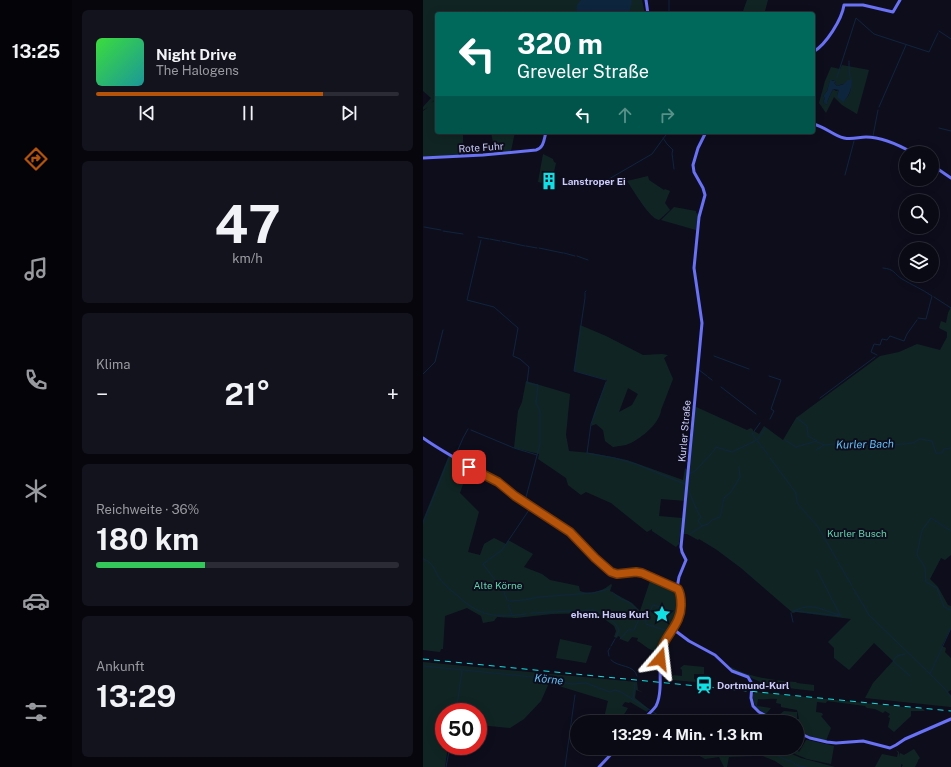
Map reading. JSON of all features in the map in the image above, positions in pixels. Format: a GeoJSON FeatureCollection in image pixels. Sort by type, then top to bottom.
{"type":"FeatureCollection","features":[{"type":"Feature","properties":{"kind":"street"},"geometry":{"type":"LineString","coordinates":[[646,0],[648,12]]}},
{"type":"Feature","properties":{"kind":"street"},"geometry":{"type":"LineString","coordinates":[[815,51],[825,42],[839,19],[844,4],[863,5],[893,12],[901,0]]}},
{"type":"Feature","properties":{"kind":"street"},"geometry":{"type":"LineString","coordinates":[[815,124],[823,126],[837,135],[847,139],[866,137],[880,139],[899,146]]}},
{"type":"Feature","properties":{"kind":"street","name":"Rote Fuhr"},"geometry":{"type":"LineString","coordinates":[[423,158],[494,155],[539,149],[542,146],[545,134]]}},
{"type":"Feature","properties":{"kind":"street","name":"Kurler Straße"},"geometry":{"type":"LineString","coordinates":[[647,715],[657,704],[659,697],[660,652],[662,646],[681,613],[680,593],[677,588],[679,577],[687,560],[681,550],[681,543],[702,323],[694,268],[699,217],[705,195],[703,188],[694,172],[693,165],[698,148],[705,134]]}},
{"type":"Feature","properties":{"kind":"street"},"geometry":{"type":"LineString","coordinates":[[939,170],[951,178]]}},
{"type":"Feature","properties":{"kind":"street"},"geometry":{"type":"LineString","coordinates":[[423,438],[469,467],[498,482],[515,496],[565,528],[611,572],[617,574],[636,572],[642,573],[677,588]]}},
{"type":"Feature","properties":{"kind":"street"},"geometry":{"type":"LineString","coordinates":[[673,629],[689,641],[715,654],[730,669],[747,677],[751,682],[751,698],[753,706],[765,715]]}},
{"type":"Feature","properties":{"kind":"street"},"geometry":{"type":"LineString","coordinates":[[804,736],[827,742],[836,743],[863,741],[890,748],[905,738],[951,719]]}},
{"type":"Feature","properties":{"kind":"street"},"geometry":{"type":"LineString","coordinates":[[599,767],[610,755]]}},
{"type":"Feature","properties":{"kind":"green space"},"geometry":{"type":"Polygon","coordinates":[[[423,0],[642,0],[645,12],[435,12],[435,94],[433,93],[435,94],[435,100],[431,103],[435,100],[435,134],[463,134],[463,155],[423,157],[423,111],[428,107],[423,110],[423,107],[431,98],[423,91],[423,0]]]}},
{"type":"Feature","properties":{"kind":"green space"},"geometry":{"type":"Polygon","coordinates":[[[747,0],[768,0],[765,11],[767,12],[743,12],[747,0]]]}},
{"type":"Feature","properties":{"kind":"green space"},"geometry":{"type":"Polygon","coordinates":[[[842,65],[869,70],[857,114],[842,105],[834,97],[826,113],[819,103],[825,81],[831,67],[840,69],[842,65]],[[833,80],[830,81],[827,91],[823,96],[825,98],[823,102],[827,105],[833,89],[836,91],[839,90],[837,95],[843,101],[850,93],[851,86],[843,84],[837,86],[834,83],[836,82],[833,80]]]}},
{"type":"Feature","properties":{"kind":"green space"},"geometry":{"type":"Polygon","coordinates":[[[491,134],[515,134],[511,151],[492,152],[493,143],[491,134]]]}},
{"type":"Feature","properties":{"kind":"green space"},"geometry":{"type":"Polygon","coordinates":[[[543,154],[553,159],[556,163],[551,185],[538,182],[543,154]]]}},
{"type":"Feature","properties":{"kind":"green space"},"geometry":{"type":"Polygon","coordinates":[[[648,176],[649,180],[664,190],[670,191],[665,203],[670,210],[659,220],[646,209],[627,181],[648,176]]]}},
{"type":"Feature","properties":{"kind":"green space"},"geometry":{"type":"Polygon","coordinates":[[[674,207],[696,211],[698,214],[696,230],[661,220],[674,207]]]}},
{"type":"Feature","properties":{"kind":"green space","name":"Kurler Busch"},"geometry":{"type":"Polygon","coordinates":[[[951,307],[951,555],[945,560],[941,558],[930,579],[938,587],[948,605],[951,606],[951,628],[942,646],[946,648],[945,652],[951,658],[951,690],[948,692],[951,695],[951,707],[865,698],[873,683],[893,661],[874,643],[849,670],[834,658],[834,648],[828,642],[851,619],[796,612],[793,613],[741,568],[717,550],[699,539],[698,540],[687,534],[683,534],[686,501],[661,499],[659,516],[682,518],[679,544],[676,547],[652,531],[652,529],[647,532],[611,503],[586,492],[581,495],[568,485],[566,478],[538,459],[539,454],[514,448],[518,411],[522,402],[526,381],[570,394],[566,435],[569,451],[591,453],[627,460],[683,480],[685,468],[687,470],[694,406],[747,430],[751,428],[753,433],[754,431],[759,434],[764,426],[783,440],[796,418],[880,356],[899,352],[917,344],[940,350],[947,337],[947,332],[939,328],[941,321],[946,323],[951,307]]]}},
{"type":"Feature","properties":{"kind":"green space"},"geometry":{"type":"Polygon","coordinates":[[[580,325],[606,336],[643,355],[668,355],[664,358],[673,379],[660,415],[653,426],[631,443],[613,447],[605,441],[603,430],[596,424],[591,426],[607,380],[574,371],[580,325]],[[628,388],[619,412],[632,405],[638,394],[628,388]]]}},
{"type":"Feature","properties":{"kind":"green space","name":"Alte Körne"},"geometry":{"type":"Polygon","coordinates":[[[449,455],[469,467],[460,493],[479,512],[468,552],[480,555],[484,544],[494,538],[506,544],[508,540],[533,554],[524,567],[542,574],[550,580],[579,586],[580,591],[588,593],[597,592],[611,584],[610,591],[632,603],[640,611],[651,578],[677,589],[680,596],[680,615],[659,649],[650,649],[637,641],[638,638],[632,637],[628,642],[620,639],[618,636],[617,638],[614,637],[616,631],[614,626],[593,613],[552,614],[516,618],[497,617],[494,621],[483,623],[481,616],[467,608],[445,616],[443,649],[441,649],[440,652],[423,650],[423,520],[449,455]]]}},
{"type":"Feature","properties":{"kind":"green space"},"geometry":{"type":"Polygon","coordinates":[[[560,639],[592,646],[586,663],[556,658],[560,639]]]}},
{"type":"Feature","properties":{"kind":"green space"},"geometry":{"type":"Polygon","coordinates":[[[423,662],[637,682],[638,690],[644,693],[636,690],[635,698],[649,709],[647,712],[630,702],[625,702],[622,706],[628,708],[624,715],[605,715],[608,701],[549,683],[541,701],[524,719],[510,728],[487,726],[487,703],[435,703],[435,755],[447,755],[445,767],[423,767],[423,662]]]}},
{"type":"Feature","properties":{"kind":"green space"},"geometry":{"type":"Polygon","coordinates":[[[684,665],[704,667],[704,674],[694,674],[694,679],[696,682],[672,680],[673,675],[682,676],[682,670],[680,668],[684,665]]]}},
{"type":"Feature","properties":{"kind":"green space"},"geometry":{"type":"Polygon","coordinates":[[[731,667],[762,678],[814,685],[814,691],[770,686],[733,670],[730,668],[731,667]]]}},
{"type":"Feature","properties":{"kind":"green space"},"geometry":{"type":"Polygon","coordinates":[[[756,692],[923,709],[925,711],[911,711],[911,716],[894,732],[888,727],[890,718],[888,717],[890,714],[885,711],[883,713],[865,706],[827,701],[826,703],[817,702],[816,712],[822,713],[823,715],[821,716],[831,728],[826,741],[804,734],[804,715],[798,715],[797,710],[781,707],[781,704],[776,703],[777,699],[758,699],[757,706],[771,708],[766,714],[760,711],[753,701],[753,694],[756,692]]]}},
{"type":"Feature","properties":{"kind":"green space"},"geometry":{"type":"Polygon","coordinates":[[[784,711],[797,712],[797,715],[775,715],[784,711]]]}},
{"type":"Feature","properties":{"kind":"green space"},"geometry":{"type":"Polygon","coordinates":[[[806,740],[808,740],[834,746],[831,764],[807,759],[798,755],[804,755],[804,743],[806,740]]]}},
{"type":"Feature","properties":{"kind":"green space"},"geometry":{"type":"Polygon","coordinates":[[[914,749],[920,758],[915,767],[902,767],[903,765],[901,764],[901,767],[875,767],[882,754],[897,757],[898,753],[896,750],[899,752],[900,757],[900,753],[904,755],[914,749]]]}},
{"type":"Feature","properties":{"kind":"green space"},"geometry":{"type":"Polygon","coordinates":[[[698,755],[757,755],[729,757],[727,767],[724,767],[719,757],[705,759],[698,755]]]}},
{"type":"Feature","properties":{"kind":"green space"},"geometry":{"type":"Polygon","coordinates":[[[760,755],[794,755],[835,767],[784,767],[775,761],[760,755]]]}},
{"type":"Feature","properties":{"kind":"water"},"geometry":{"type":"Polygon","coordinates":[[[581,0],[632,1],[629,12],[576,12],[577,5],[581,0]]]}},
{"type":"Feature","properties":{"kind":"water"},"geometry":{"type":"Polygon","coordinates":[[[830,80],[835,81],[836,82],[834,83],[837,86],[844,84],[848,80],[852,80],[847,98],[843,102],[837,95],[839,90],[833,89],[827,105],[823,102],[825,98],[823,96],[827,91],[830,80]]]}},
{"type":"Feature","properties":{"kind":"waterway"},"geometry":{"type":"LineString","coordinates":[[669,0],[669,12]]}},
{"type":"Feature","properties":{"kind":"waterway"},"geometry":{"type":"LineString","coordinates":[[837,77],[856,18],[874,34],[929,52],[938,33]]}},
{"type":"Feature","properties":{"kind":"waterway"},"geometry":{"type":"LineString","coordinates":[[939,31],[951,39]]}},
{"type":"Feature","properties":{"kind":"waterway"},"geometry":{"type":"LineString","coordinates":[[879,107],[906,45]]}},
{"type":"Feature","properties":{"kind":"waterway"},"geometry":{"type":"LineString","coordinates":[[849,61],[849,74],[851,80]]}},
{"type":"Feature","properties":{"kind":"waterway"},"geometry":{"type":"LineString","coordinates":[[873,136],[878,110]]}},
{"type":"Feature","properties":{"kind":"waterway"},"geometry":{"type":"LineString","coordinates":[[939,128],[951,131]]}},
{"type":"Feature","properties":{"kind":"waterway"},"geometry":{"type":"LineString","coordinates":[[602,183],[652,154],[667,134]]}},
{"type":"Feature","properties":{"kind":"waterway"},"geometry":{"type":"LineString","coordinates":[[663,138],[673,150],[674,169]]}},
{"type":"Feature","properties":{"kind":"waterway"},"geometry":{"type":"LineString","coordinates":[[845,175],[854,141]]}},
{"type":"Feature","properties":{"kind":"waterway"},"geometry":{"type":"LineString","coordinates":[[424,227],[441,230]]}},
{"type":"Feature","properties":{"kind":"waterway"},"geometry":{"type":"LineString","coordinates":[[443,231],[463,234]]}},
{"type":"Feature","properties":{"kind":"waterway"},"geometry":{"type":"LineString","coordinates":[[478,237],[489,239]]}},
{"type":"Feature","properties":{"kind":"waterway"},"geometry":{"type":"LineString","coordinates":[[490,239],[500,241]]}},
{"type":"Feature","properties":{"kind":"waterway"},"geometry":{"type":"LineString","coordinates":[[481,240],[467,300],[494,307],[518,328],[513,356],[520,359],[529,367],[527,383],[538,385],[536,403],[540,411],[540,444],[525,501]]}},
{"type":"Feature","properties":{"kind":"waterway"},"geometry":{"type":"LineString","coordinates":[[502,241],[525,246]]}},
{"type":"Feature","properties":{"kind":"waterway"},"geometry":{"type":"LineString","coordinates":[[526,246],[537,248]]}},
{"type":"Feature","properties":{"kind":"waterway"},"geometry":{"type":"LineString","coordinates":[[539,248],[563,253]]}},
{"type":"Feature","properties":{"kind":"waterway"},"geometry":{"type":"LineString","coordinates":[[564,253],[575,256]]}},
{"type":"Feature","properties":{"kind":"waterway"},"geometry":{"type":"LineString","coordinates":[[577,256],[588,260]]}},
{"type":"Feature","properties":{"kind":"waterway"},"geometry":{"type":"LineString","coordinates":[[883,268],[892,271],[902,279],[932,296],[926,319],[918,318]]}},
{"type":"Feature","properties":{"kind":"waterway"},"geometry":{"type":"LineString","coordinates":[[581,325],[585,293]]}},
{"type":"Feature","properties":{"kind":"waterway"},"geometry":{"type":"LineString","coordinates":[[934,297],[951,308]]}},
{"type":"Feature","properties":{"kind":"waterway"},"geometry":{"type":"LineString","coordinates":[[877,355],[871,352],[874,344],[880,345],[882,339],[887,340],[890,336],[904,341],[917,320]]}},
{"type":"Feature","properties":{"kind":"waterway"},"geometry":{"type":"LineString","coordinates":[[581,326],[574,371],[606,380]]}},
{"type":"Feature","properties":{"kind":"waterway"},"geometry":{"type":"LineString","coordinates":[[423,374],[435,362],[443,330]]}},
{"type":"Feature","properties":{"kind":"waterway"},"geometry":{"type":"LineString","coordinates":[[714,356],[749,369]]}},
{"type":"Feature","properties":{"kind":"waterway"},"geometry":{"type":"LineString","coordinates":[[820,398],[875,357]]}},
{"type":"Feature","properties":{"kind":"waterway"},"geometry":{"type":"LineString","coordinates":[[699,370],[707,376]]}},
{"type":"Feature","properties":{"kind":"waterway"},"geometry":{"type":"LineString","coordinates":[[769,376],[781,380],[771,409],[774,411],[770,419]]}},
{"type":"Feature","properties":{"kind":"waterway"},"geometry":{"type":"LineString","coordinates":[[708,377],[712,380]]}},
{"type":"Feature","properties":{"kind":"waterway"},"geometry":{"type":"LineString","coordinates":[[606,382],[591,424],[587,453],[615,458],[636,464],[685,484]]}},
{"type":"Feature","properties":{"kind":"waterway"},"geometry":{"type":"LineString","coordinates":[[721,387],[756,414]]}},
{"type":"Feature","properties":{"kind":"waterway","name":"Kurler Bach"},"geometry":{"type":"LineString","coordinates":[[785,440],[796,447],[817,441],[808,436],[807,426],[797,418]]}},
{"type":"Feature","properties":{"kind":"waterway"},"geometry":{"type":"LineString","coordinates":[[760,423],[752,434],[769,456]]}},
{"type":"Feature","properties":{"kind":"waterway"},"geometry":{"type":"LineString","coordinates":[[457,452],[468,429]]}},
{"type":"Feature","properties":{"kind":"waterway"},"geometry":{"type":"LineString","coordinates":[[757,440],[765,429]]}},
{"type":"Feature","properties":{"kind":"waterway"},"geometry":{"type":"LineString","coordinates":[[471,430],[514,448],[537,455]]}},
{"type":"Feature","properties":{"kind":"waterway","name":"Kurler Bach"},"geometry":{"type":"LineString","coordinates":[[817,442],[825,445],[842,443],[857,446],[893,445],[913,443],[920,439],[932,441],[936,453],[942,453],[944,449],[951,448]]}},
{"type":"Feature","properties":{"kind":"waterway"},"geometry":{"type":"LineString","coordinates":[[713,452],[716,447],[732,452],[755,441]]}},
{"type":"Feature","properties":{"kind":"waterway"},"geometry":{"type":"LineString","coordinates":[[816,450],[824,445]]}},
{"type":"Feature","properties":{"kind":"waterway"},"geometry":{"type":"LineString","coordinates":[[689,474],[695,471],[712,453]]}},
{"type":"Feature","properties":{"kind":"waterway"},"geometry":{"type":"LineString","coordinates":[[423,523],[449,458]]}},
{"type":"Feature","properties":{"kind":"waterway"},"geometry":{"type":"LineString","coordinates":[[770,458],[796,493],[797,503],[818,527],[837,560]]}},
{"type":"Feature","properties":{"kind":"waterway"},"geometry":{"type":"LineString","coordinates":[[702,526],[720,517],[724,498],[731,492],[740,477],[739,467]]}},
{"type":"Feature","properties":{"kind":"waterway"},"geometry":{"type":"LineString","coordinates":[[688,488],[701,517],[698,521],[702,526],[690,534]]}},
{"type":"Feature","properties":{"kind":"waterway"},"geometry":{"type":"LineString","coordinates":[[529,510],[502,550],[483,564],[504,592],[507,600],[524,600],[539,597],[592,593],[609,589]]}},
{"type":"Feature","properties":{"kind":"waterway"},"geometry":{"type":"LineString","coordinates":[[951,531],[931,518],[922,530],[917,554],[925,568],[926,582],[937,588],[944,607],[951,610]]}},
{"type":"Feature","properties":{"kind":"waterway","name":"Alte Körne"},"geometry":{"type":"LineString","coordinates":[[423,559],[427,560],[432,565],[446,586],[474,608],[482,612],[498,616],[526,614]]}},
{"type":"Feature","properties":{"kind":"waterway"},"geometry":{"type":"LineString","coordinates":[[838,562],[852,586]]}},
{"type":"Feature","properties":{"kind":"waterway"},"geometry":{"type":"LineString","coordinates":[[792,612],[805,607],[811,607],[840,615],[817,570]]}},
{"type":"Feature","properties":{"kind":"waterway"},"geometry":{"type":"LineString","coordinates":[[853,588],[869,615],[926,670]]}},
{"type":"Feature","properties":{"kind":"waterway"},"geometry":{"type":"LineString","coordinates":[[612,592],[621,599],[629,602],[643,615],[639,619],[634,630],[628,630],[620,639]]}},
{"type":"Feature","properties":{"kind":"waterway"},"geometry":{"type":"LineString","coordinates":[[679,595],[680,601]]}},
{"type":"Feature","properties":{"kind":"waterway"},"geometry":{"type":"LineString","coordinates":[[508,604],[512,615]]}},
{"type":"Feature","properties":{"kind":"waterway"},"geometry":{"type":"LineString","coordinates":[[668,629],[665,630],[646,624],[646,620],[653,605],[680,613]]}},
{"type":"Feature","properties":{"kind":"waterway","name":"Alte Körne"},"geometry":{"type":"LineString","coordinates":[[531,613],[593,610],[604,615],[615,623],[619,630],[616,637]]}},
{"type":"Feature","properties":{"kind":"waterway"},"geometry":{"type":"LineString","coordinates":[[794,611],[841,616]]}},
{"type":"Feature","properties":{"kind":"waterway"},"geometry":{"type":"LineString","coordinates":[[791,613],[793,622]]}},
{"type":"Feature","properties":{"kind":"waterway"},"geometry":{"type":"LineString","coordinates":[[639,619],[646,620]]}},
{"type":"Feature","properties":{"kind":"waterway"},"geometry":{"type":"LineString","coordinates":[[930,674],[951,628]]}},
{"type":"Feature","properties":{"kind":"waterway","name":"Alte Körne"},"geometry":{"type":"LineString","coordinates":[[611,646],[615,639]]}},
{"type":"Feature","properties":{"kind":"waterway","name":"Alte Körne"},"geometry":{"type":"LineString","coordinates":[[609,656],[608,651],[610,648]]}},
{"type":"Feature","properties":{"kind":"waterway"},"geometry":{"type":"LineString","coordinates":[[905,654],[897,656],[893,661],[910,676]]}},
{"type":"Feature","properties":{"kind":"waterway","name":"Alte Körne"},"geometry":{"type":"LineString","coordinates":[[611,660],[630,668],[637,676]]}},
{"type":"Feature","properties":{"kind":"waterway","name":"Körne"},"geometry":{"type":"LineString","coordinates":[[423,666],[533,677],[572,684],[586,683],[610,692],[615,690],[621,692],[658,715]]}},
{"type":"Feature","properties":{"kind":"waterway"},"geometry":{"type":"LineString","coordinates":[[457,703],[462,671]]}},
{"type":"Feature","properties":{"kind":"waterway"},"geometry":{"type":"LineString","coordinates":[[927,671],[933,677]]}},
{"type":"Feature","properties":{"kind":"waterway"},"geometry":{"type":"LineString","coordinates":[[934,678],[951,697]]}},
{"type":"Feature","properties":{"kind":"waterway","name":"Alte Körne"},"geometry":{"type":"LineString","coordinates":[[633,700],[635,684]]}},
{"type":"Feature","properties":{"kind":"waterway"},"geometry":{"type":"LineString","coordinates":[[565,767],[575,695]]}},
{"type":"Feature","properties":{"kind":"waterway"},"geometry":{"type":"LineString","coordinates":[[446,767],[448,755]]}},
{"type":"Feature","properties":{"kind":"waterway","name":"Körne"},"geometry":{"type":"LineString","coordinates":[[777,755],[798,766],[806,767]]}},
{"type":"Feature","properties":{"kind":"railway"},"geometry":{"type":"LineString","coordinates":[[423,659],[951,711]]}},
{"type":"Feature","properties":{"kind":"place","name":"Lanstroper Ei"},"geometry":{"type":"Point","coordinates":[549,181]}},
{"type":"Feature","properties":{"kind":"place","name":"ehem. Haus Kurl"},"geometry":{"type":"Point","coordinates":[662,614]}},
{"type":"Feature","properties":{"kind":"place","name":"Dortmund-Kurl"},"geometry":{"type":"Point","coordinates":[704,685]}},
{"type":"Feature","properties":{"kind":"route"},"geometry":{"type":"LineString","coordinates":[[469,467],[498,482],[515,496],[570,532],[605,568],[614,574],[630,572],[642,573],[678,589],[681,600],[681,615],[662,646],[660,659]]}}]}
